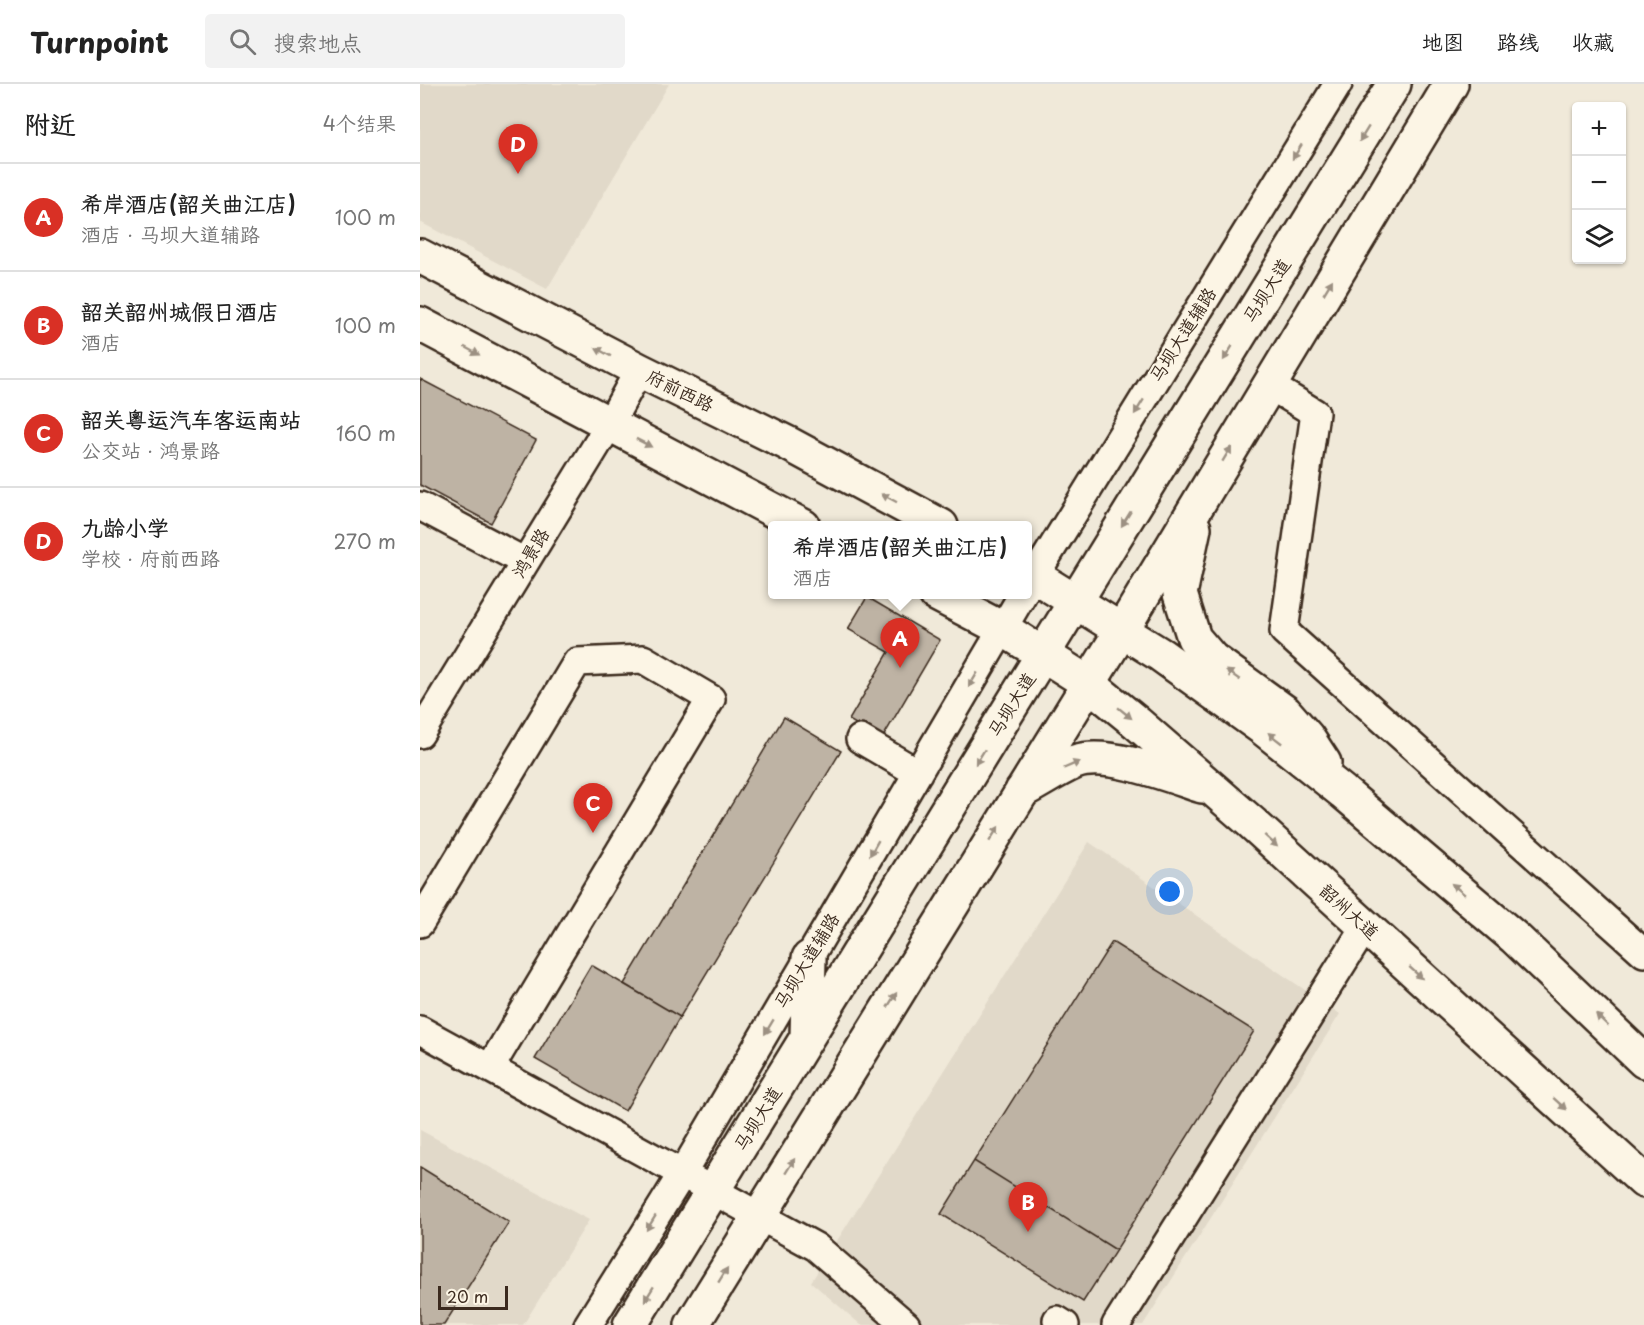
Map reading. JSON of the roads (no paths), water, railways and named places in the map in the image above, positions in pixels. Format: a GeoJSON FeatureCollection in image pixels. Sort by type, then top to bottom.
{"type":"FeatureCollection","features":[{"type":"Feature","properties":{"kind":"main road","name":"马坝大道"},"geometry":{"type":"LineString","coordinates":[[630,1325],[1395,84]]}},
{"type":"Feature","properties":{"kind":"main road"},"geometry":{"type":"LineString","coordinates":[[692,1325],[1122,630],[1451,84]]}},
{"type":"Feature","properties":{"kind":"main road","name":"府前西路"},"geometry":{"type":"LineString","coordinates":[[420,256],[639,370],[787,443],[933,521]]}},
{"type":"Feature","properties":{"kind":"main road"},"geometry":{"type":"LineString","coordinates":[[420,324],[795,521]]}},
{"type":"Feature","properties":{"kind":"main road"},"geometry":{"type":"LineString","coordinates":[[1203,494],[1180,594],[1194,638],[1212,660],[1285,712],[1307,737],[1344,792]]}},
{"type":"Feature","properties":{"kind":"main road"},"geometry":{"type":"LineString","coordinates":[[1032,584],[1075,602],[1122,630],[1264,729],[1344,792],[1515,938],[1644,1061]]}},
{"type":"Feature","properties":{"kind":"main road"},"geometry":{"type":"LineString","coordinates":[[946,599],[1003,629],[1043,655]]}},
{"type":"Feature","properties":{"kind":"main road","name":"韶州大道"},"geometry":{"type":"LineString","coordinates":[[1043,655],[1088,683],[1212,788],[1644,1181]]}},
{"type":"Feature","properties":{"kind":"main road"},"geometry":{"type":"LineString","coordinates":[[1020,792],[1077,762],[1098,759],[1121,762],[1212,788]]}},
{"type":"Feature","properties":{"kind":"main road"},"geometry":{"type":"LineString","coordinates":[[807,1040],[809,958]]}},
{"type":"Feature","properties":{"kind":"street","name":"马坝大道辅路"},"geometry":{"type":"LineString","coordinates":[[1032,576],[1338,84]]}},
{"type":"Feature","properties":{"kind":"street","name":"鸿景路"},"geometry":{"type":"LineString","coordinates":[[420,734],[609,425],[639,370]]}},
{"type":"Feature","properties":{"kind":"street"},"geometry":{"type":"LineString","coordinates":[[1269,385],[1315,413],[1284,631],[1644,953]]}},
{"type":"Feature","properties":{"kind":"street"},"geometry":{"type":"LineString","coordinates":[[420,507],[525,562]]}},
{"type":"Feature","properties":{"kind":"street","name":"马坝大道辅路"},"geometry":{"type":"LineString","coordinates":[[588,1325],[682,1174],[1019,599]]}},
{"type":"Feature","properties":{"kind":"street"},"geometry":{"type":"LineString","coordinates":[[420,923],[577,662],[643,659],[711,699],[490,1068]]}},
{"type":"Feature","properties":{"kind":"street"},"geometry":{"type":"LineString","coordinates":[[860,739],[918,773]]}},
{"type":"Feature","properties":{"kind":"street"},"geometry":{"type":"LineString","coordinates":[[1116,1325],[1365,927]]}},
{"type":"Feature","properties":{"kind":"street"},"geometry":{"type":"LineString","coordinates":[[420,1030],[816,1247],[906,1325]]}},
{"type":"Feature","properties":{"kind":"place","name":"九龄小学"},"geometry":{"type":"Point","coordinates":[518,174]}},
{"type":"Feature","properties":{"kind":"place","name":"希岸酒店(韶关曲江店)"},"geometry":{"type":"Point","coordinates":[900,668]}},
{"type":"Feature","properties":{"kind":"place","name":"韶关粤运汽车客运南站"},"geometry":{"type":"Point","coordinates":[593,833]}},
{"type":"Feature","properties":{"kind":"place","name":"韶关韶州城假日酒店"},"geometry":{"type":"Point","coordinates":[1028,1232]}}]}
